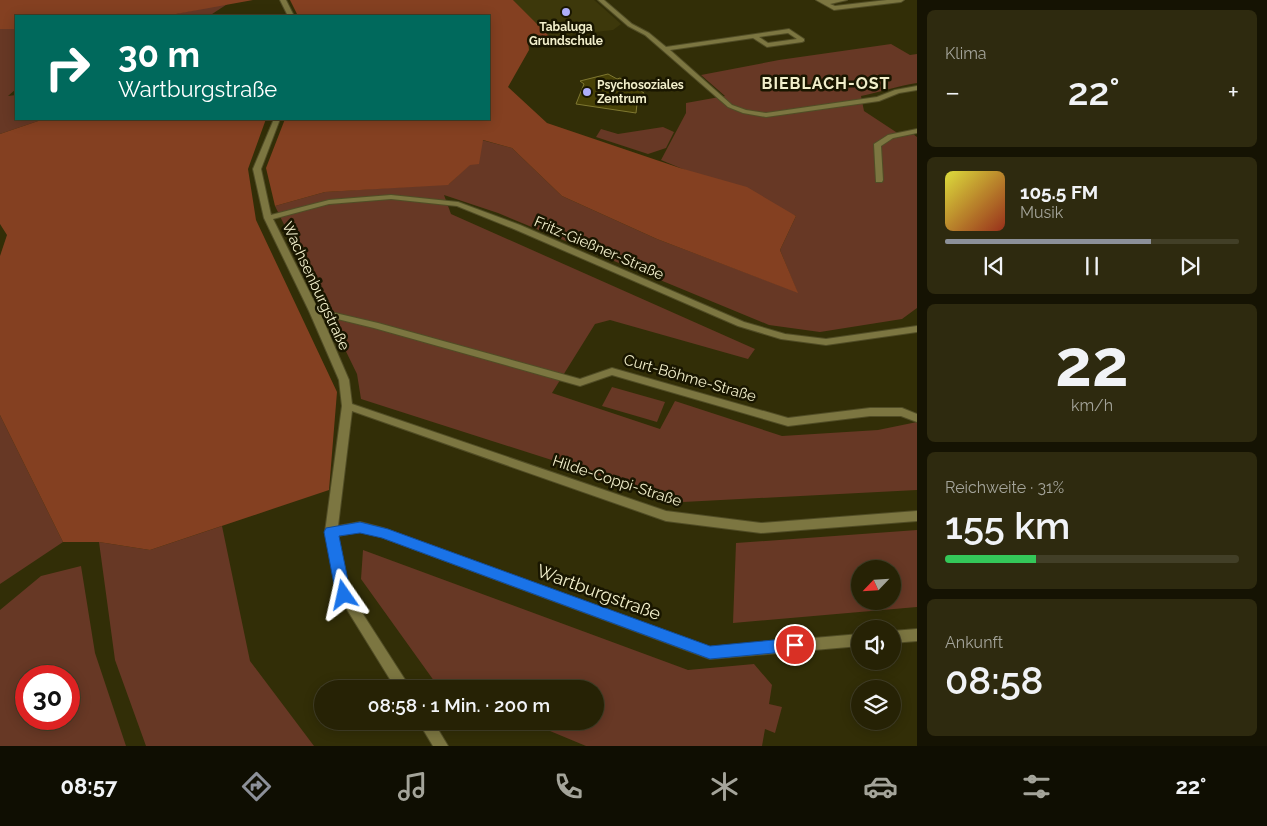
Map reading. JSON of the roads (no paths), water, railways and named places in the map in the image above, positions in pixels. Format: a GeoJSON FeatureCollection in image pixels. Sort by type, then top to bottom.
{"type":"FeatureCollection","features":[{"type":"Feature","properties":{"kind":"street"},"geometry":{"type":"LineString","coordinates":[[283,0],[290,15]]}},
{"type":"Feature","properties":{"kind":"street"},"geometry":{"type":"LineString","coordinates":[[601,0],[630,25],[647,34],[730,106],[745,112],[766,115],[869,101],[897,91],[917,88]]}},
{"type":"Feature","properties":{"kind":"street"},"geometry":{"type":"LineString","coordinates":[[822,1],[844,0]]}},
{"type":"Feature","properties":{"kind":"street"},"geometry":{"type":"LineString","coordinates":[[822,1],[834,8],[902,0]]}},
{"type":"Feature","properties":{"kind":"street"},"geometry":{"type":"LineString","coordinates":[[665,49],[789,31],[802,40],[767,45],[755,37]]}},
{"type":"Feature","properties":{"kind":"street","name":"Wachsenburgstraße"},"geometry":{"type":"LineString","coordinates":[[277,120],[257,169],[268,218],[314,311],[344,380],[347,406],[331,532],[344,595],[398,680]]}},
{"type":"Feature","properties":{"kind":"street"},"geometry":{"type":"LineString","coordinates":[[879,180],[877,146],[883,140],[917,131]]}},
{"type":"Feature","properties":{"kind":"street","name":"Fritz-Gießner-Straße"},"geometry":{"type":"LineString","coordinates":[[268,218],[329,202],[391,197],[458,204],[517,227],[741,324],[784,337],[826,342],[917,329]]}},
{"type":"Feature","properties":{"kind":"street","name":"Curt-Böhme-Straße"},"geometry":{"type":"LineString","coordinates":[[314,311],[384,328],[580,383],[612,371],[788,422],[870,412],[902,412],[917,418]]}},
{"type":"Feature","properties":{"kind":"street","name":"Hilde-Coppi-Straße"},"geometry":{"type":"LineString","coordinates":[[347,406],[666,516],[761,528],[917,516]]}},
{"type":"Feature","properties":{"kind":"street","name":"Wartburgstraße"},"geometry":{"type":"LineString","coordinates":[[331,532],[360,527],[383,533],[710,653],[851,641]]}},
{"type":"Feature","properties":{"kind":"street"},"geometry":{"type":"LineString","coordinates":[[901,636],[917,635]]}},
{"type":"Feature","properties":{"kind":"street"},"geometry":{"type":"LineString","coordinates":[[431,730],[441,746]]}},
{"type":"Feature","properties":{"kind":"place","name":"Tabaluga Grundschule"},"geometry":{"type":"Point","coordinates":[566,12]}},
{"type":"Feature","properties":{"kind":"place","name":"Psychosoziales Zentrum"},"geometry":{"type":"Point","coordinates":[587,92]}},
{"type":"Feature","properties":{"kind":"district","name":"BIEBLACH-OST"},"geometry":{"type":"Point","coordinates":[826,83]}}]}
